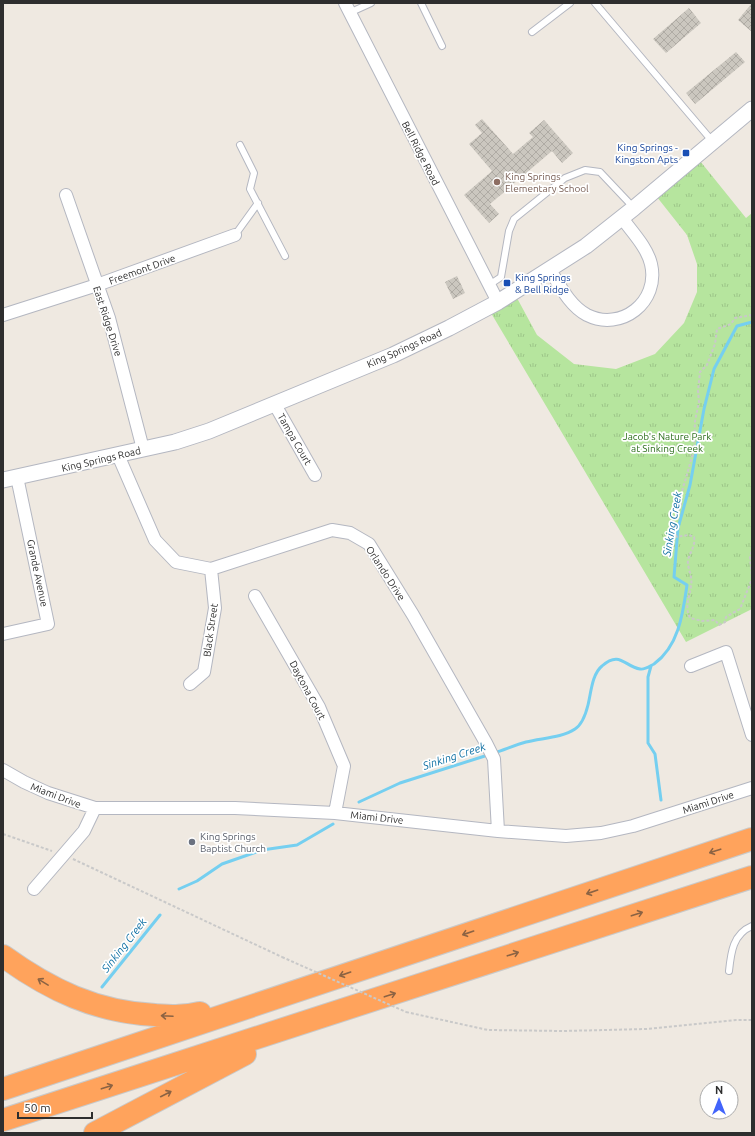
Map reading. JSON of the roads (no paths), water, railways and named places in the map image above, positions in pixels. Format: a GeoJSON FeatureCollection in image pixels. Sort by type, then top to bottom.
{"type":"FeatureCollection","features":[{"type":"Feature","properties":{"kind":"highway"},"geometry":{"type":"LineString","coordinates":[[3,1088],[752,838]]}},
{"type":"Feature","properties":{"kind":"highway"},"geometry":{"type":"LineString","coordinates":[[3,1120],[304,1024],[571,934],[752,877]]}},
{"type":"Feature","properties":{"kind":"highway"},"geometry":{"type":"LineString","coordinates":[[3,956],[53,987],[71,996],[106,1008],[135,1013],[184,1017],[287,994]]}},
{"type":"Feature","properties":{"kind":"highway"},"geometry":{"type":"LineString","coordinates":[[95,1133],[162,1096],[304,1024]]}},
{"type":"Feature","properties":{"kind":"street","name":"Bell Ridge Road"},"geometry":{"type":"LineString","coordinates":[[347,8],[498,302]]}},
{"type":"Feature","properties":{"kind":"street","name":"King Springs Road"},"geometry":{"type":"LineString","coordinates":[[10,479],[118,455],[209,432],[274,403],[393,355],[498,302],[550,270],[622,218],[752,109]]}},
{"type":"Feature","properties":{"kind":"street","name":"East Ridge Drive"},"geometry":{"type":"LineString","coordinates":[[66,195],[109,318],[143,449]]}},
{"type":"Feature","properties":{"kind":"street"},"geometry":{"type":"LineString","coordinates":[[550,270],[575,306],[585,314],[607,320],[630,314],[645,300],[652,282],[653,273],[647,254],[622,218]]}},
{"type":"Feature","properties":{"kind":"street","name":"Freemont Drive"},"geometry":{"type":"LineString","coordinates":[[3,316],[97,286],[234,235]]}},
{"type":"Feature","properties":{"kind":"street","name":"Tampa Court"},"geometry":{"type":"LineString","coordinates":[[274,403],[316,475]]}},
{"type":"Feature","properties":{"kind":"street","name":"Orlando Drive"},"geometry":{"type":"LineString","coordinates":[[118,455],[155,540],[176,562],[212,569],[332,530],[350,533],[369,544],[413,615],[494,759],[498,831]]}},
{"type":"Feature","properties":{"kind":"street","name":"Grande Avenue"},"geometry":{"type":"LineString","coordinates":[[3,634],[48,624],[10,479]]}},
{"type":"Feature","properties":{"kind":"street","name":"Black Street"},"geometry":{"type":"LineString","coordinates":[[190,684],[204,672],[215,608],[212,569]]}},
{"type":"Feature","properties":{"kind":"street","name":"Daytona Court"},"geometry":{"type":"LineString","coordinates":[[255,596],[319,707],[344,766],[336,812]]}},
{"type":"Feature","properties":{"kind":"street"},"geometry":{"type":"LineString","coordinates":[[691,666],[726,652],[752,735]]}},
{"type":"Feature","properties":{"kind":"street","name":"Miami Drive"},"geometry":{"type":"LineString","coordinates":[[3,770],[48,793],[95,808],[235,808],[336,812],[498,831],[566,836],[601,833],[633,826],[752,788]]}},
{"type":"Feature","properties":{"kind":"street"},"geometry":{"type":"LineString","coordinates":[[34,889],[84,831],[95,808]]}},
{"type":"Feature","properties":{"kind":"lane"},"geometry":{"type":"LineString","coordinates":[[347,8],[371,3]]}},
{"type":"Feature","properties":{"kind":"lane"},"geometry":{"type":"LineString","coordinates":[[421,3],[442,46]]}},
{"type":"Feature","properties":{"kind":"lane"},"geometry":{"type":"LineString","coordinates":[[532,32],[570,3]]}},
{"type":"Feature","properties":{"kind":"lane"},"geometry":{"type":"LineString","coordinates":[[595,3],[713,142]]}},
{"type":"Feature","properties":{"kind":"lane"},"geometry":{"type":"LineString","coordinates":[[240,145],[254,173],[250,189],[285,256]]}},
{"type":"Feature","properties":{"kind":"lane"},"geometry":{"type":"LineString","coordinates":[[489,286],[501,277],[502,260],[509,231],[514,219],[565,178],[585,170],[600,172],[634,208]]}},
{"type":"Feature","properties":{"kind":"lane"},"geometry":{"type":"LineString","coordinates":[[234,235],[258,203]]}},
{"type":"Feature","properties":{"kind":"lane"},"geometry":{"type":"LineString","coordinates":[[729,971],[732,948],[735,940],[745,929],[752,926]]}},
{"type":"Feature","properties":{"kind":"waterway","name":"Sinking Creek"},"geometry":{"type":"LineString","coordinates":[[494,753],[526,742],[570,732],[578,727],[584,718],[592,684],[596,674],[602,666],[608,661],[618,659],[635,668],[644,669],[654,664],[669,648],[681,618],[687,585],[674,577],[678,528],[690,485],[704,409],[714,369],[737,326],[752,322]]}},
{"type":"Feature","properties":{"kind":"waterway"},"geometry":{"type":"LineString","coordinates":[[651,666],[648,677],[648,743],[655,754],[661,800]]}},
{"type":"Feature","properties":{"kind":"waterway","name":"Sinking Creek"},"geometry":{"type":"LineString","coordinates":[[359,802],[400,783],[488,755]]}},
{"type":"Feature","properties":{"kind":"waterway","name":"Sinking Creek"},"geometry":{"type":"LineString","coordinates":[[179,889],[197,881],[222,864],[262,850],[297,845],[333,824]]}},
{"type":"Feature","properties":{"kind":"waterway","name":"Sinking Creek"},"geometry":{"type":"LineString","coordinates":[[102,987],[160,915]]}},
{"type":"Feature","properties":{"kind":"place","name":"King Springs - Kingston Apts"},"geometry":{"type":"Point","coordinates":[686,153]}},
{"type":"Feature","properties":{"kind":"place","name":"King Springs Elementary School"},"geometry":{"type":"Point","coordinates":[497,182]}},
{"type":"Feature","properties":{"kind":"place","name":"King Springs & Bell Ridge"},"geometry":{"type":"Point","coordinates":[507,283]}},
{"type":"Feature","properties":{"kind":"place","name":"King Springs Baptist Church"},"geometry":{"type":"Point","coordinates":[192,842]}},
{"type":"Feature","properties":{"kind":"park label","name":"Jacob's Nature Park at Sinking Creek"},"geometry":{"type":"Point","coordinates":[667,442]}}]}
